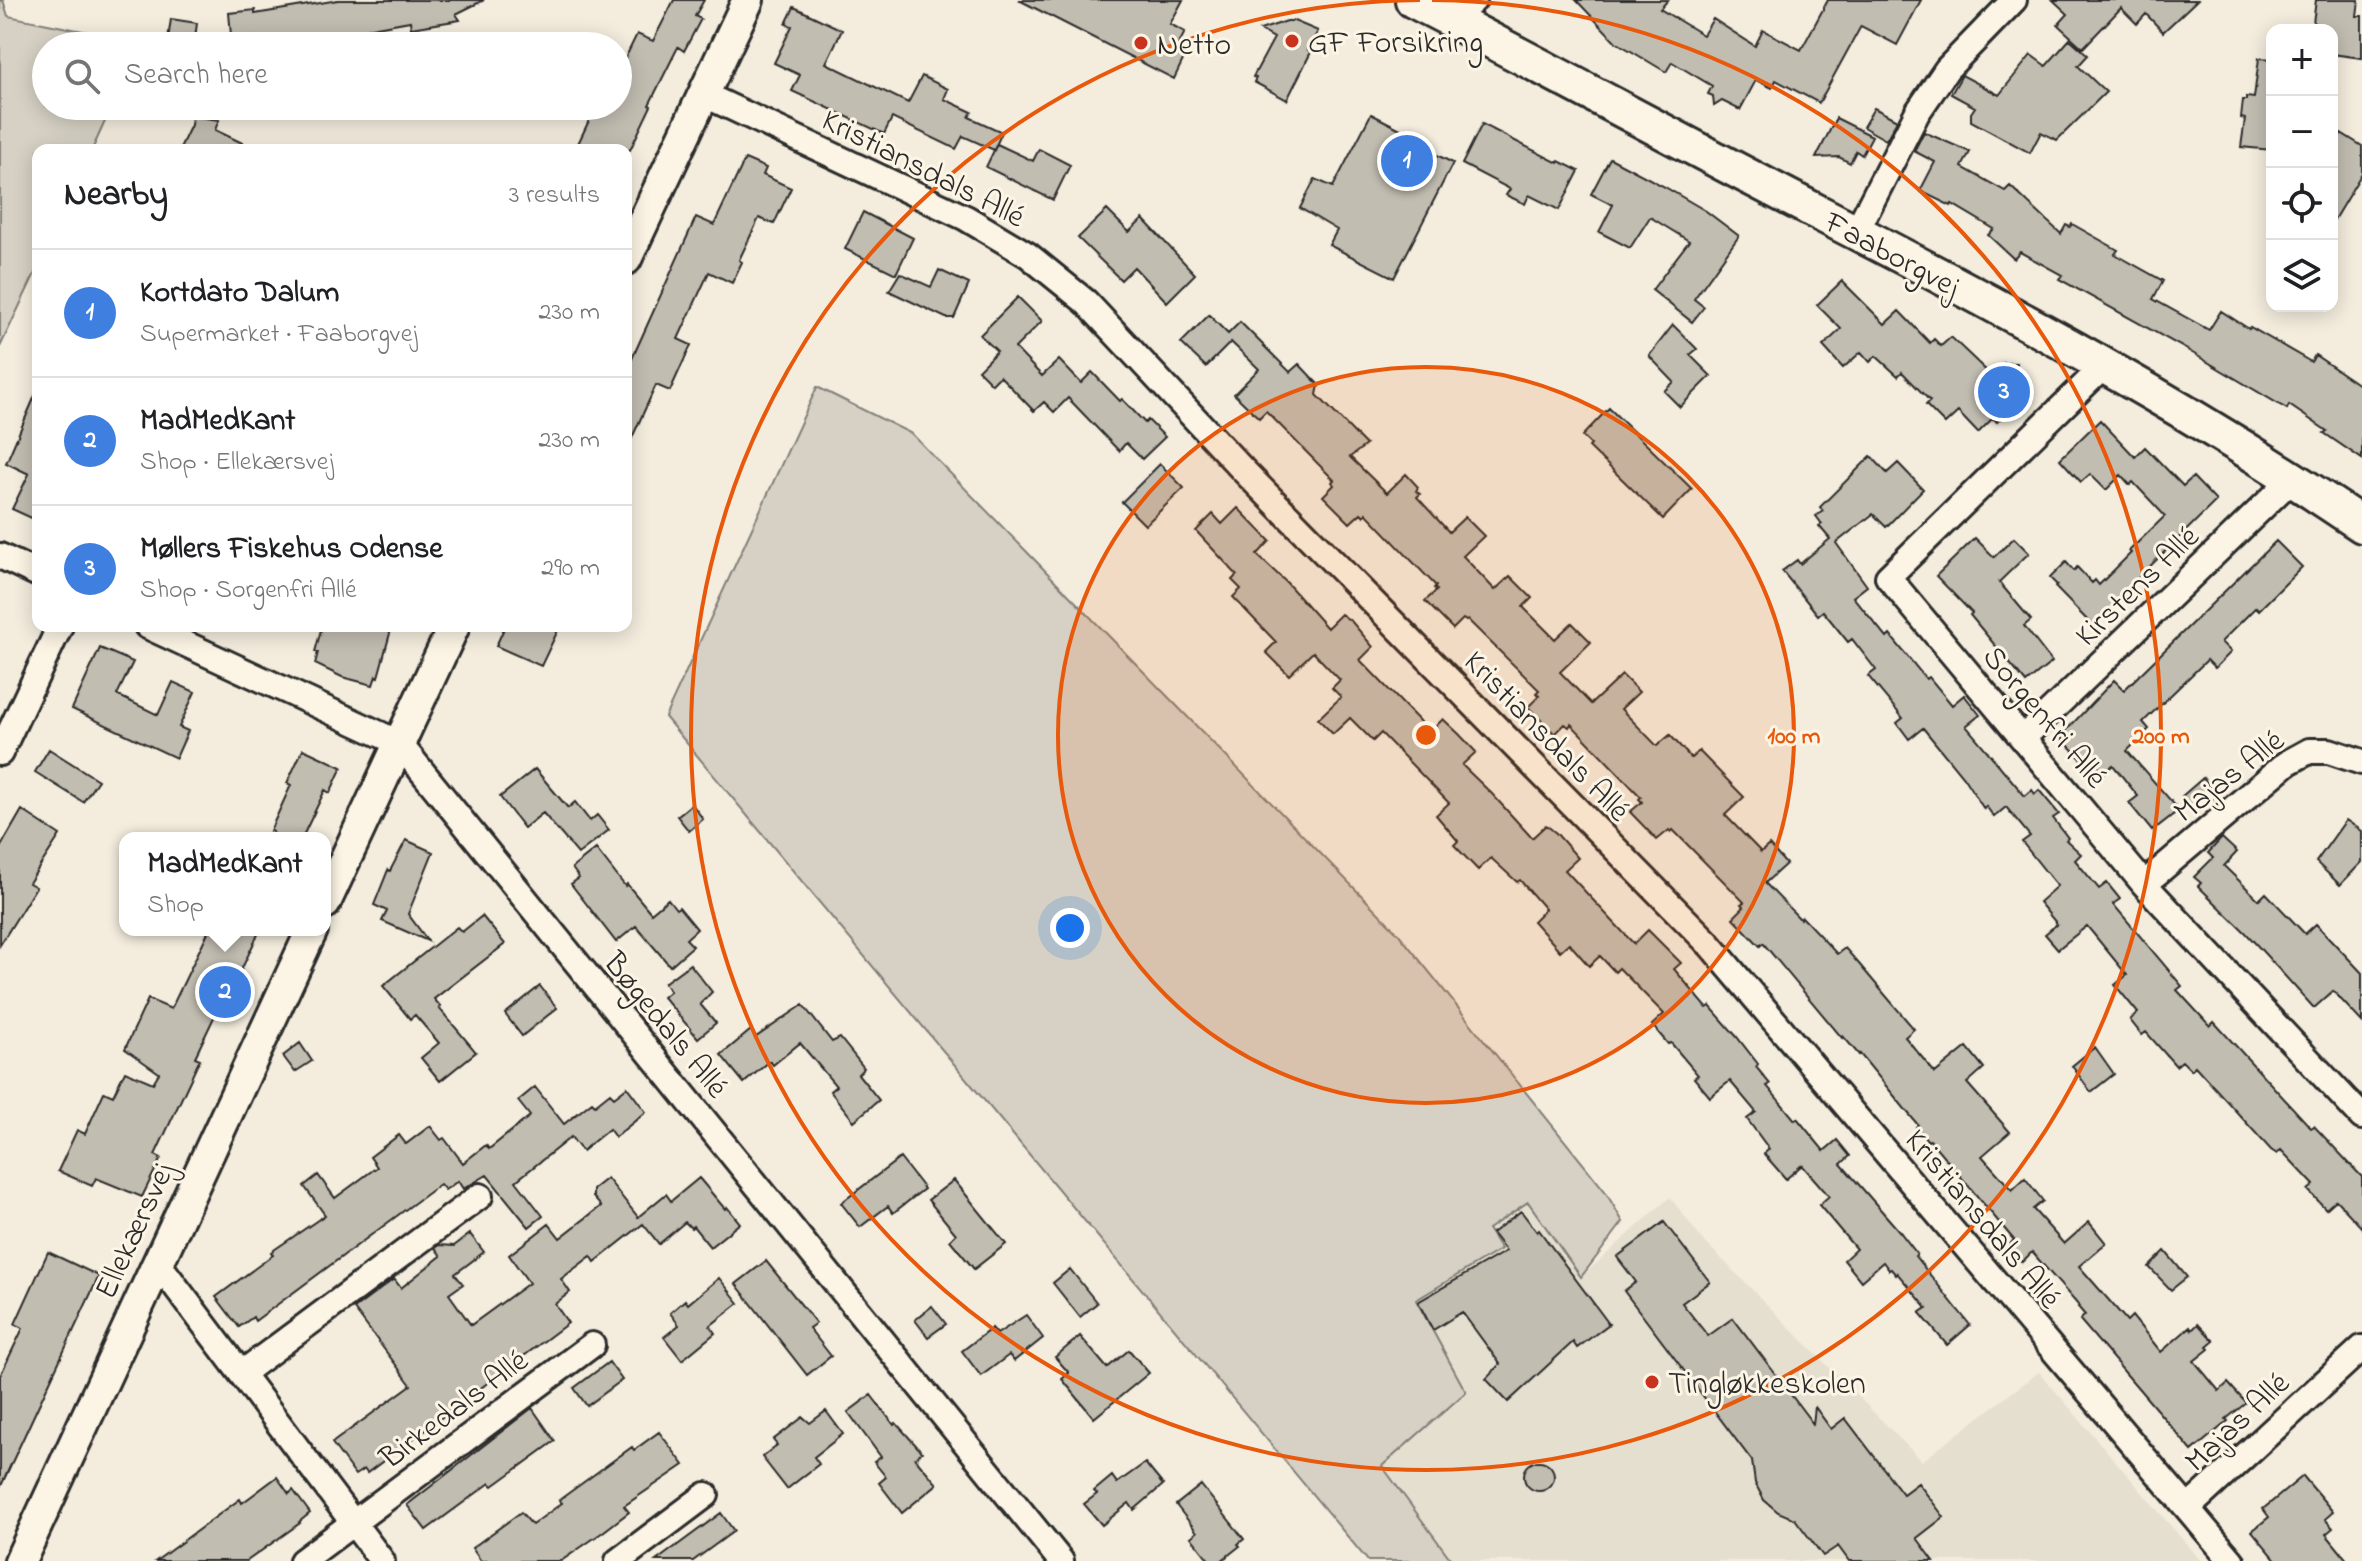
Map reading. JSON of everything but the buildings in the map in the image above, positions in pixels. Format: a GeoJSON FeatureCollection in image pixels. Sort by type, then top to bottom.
{"type":"FeatureCollection","features":[{"type":"Feature","properties":{"kind":"main road","name":"Faaborgvej"},"geometry":{"type":"LineString","coordinates":[[1413,0],[1463,10],[1856,232],[2104,366],[2293,478],[2362,525]]}},
{"type":"Feature","properties":{"kind":"street"},"geometry":{"type":"LineString","coordinates":[[632,246],[748,0]]}},
{"type":"Feature","properties":{"kind":"street"},"geometry":{"type":"LineString","coordinates":[[1856,232],[1917,113],[1947,69],[2014,0]]}},
{"type":"Feature","properties":{"kind":"street","name":"Kristiansdals Allé"},"geometry":{"type":"LineString","coordinates":[[703,94],[966,218],[1028,255],[1086,302],[1243,470],[1711,946],[2232,1561]]}},
{"type":"Feature","properties":{"kind":"street","name":"Sorgenfri Allé"},"geometry":{"type":"LineString","coordinates":[[2104,366],[1888,577],[2144,884],[2362,1117]]}},
{"type":"Feature","properties":{"kind":"street","name":"Kirstens Allé"},"geometry":{"type":"LineString","coordinates":[[2023,738],[2293,478]]}},
{"type":"Feature","properties":{"kind":"street"},"geometry":{"type":"LineString","coordinates":[[0,556],[32,571]]}},
{"type":"Feature","properties":{"kind":"street"},"geometry":{"type":"LineString","coordinates":[[0,753],[57,632]]}},
{"type":"Feature","properties":{"kind":"street","name":"Bøgedals Allé"},"geometry":{"type":"LineString","coordinates":[[160,632],[399,743],[1061,1561]]}},
{"type":"Feature","properties":{"kind":"street"},"geometry":{"type":"LineString","coordinates":[[331,890],[451,632]]}},
{"type":"Feature","properties":{"kind":"street","name":"Majas Allé"},"geometry":{"type":"LineString","coordinates":[[2144,884],[2287,763],[2309,751],[2329,751],[2362,762]]}},
{"type":"Feature","properties":{"kind":"street","name":"Ellekærsvej"},"geometry":{"type":"LineString","coordinates":[[20,1561],[309,936]]}},
{"type":"Feature","properties":{"kind":"street"},"geometry":{"type":"LineString","coordinates":[[242,1373],[480,1196]]}},
{"type":"Feature","properties":{"kind":"street"},"geometry":{"type":"LineString","coordinates":[[158,1263],[382,1561]]}},
{"type":"Feature","properties":{"kind":"street","name":"Birkedals Allé"},"geometry":{"type":"LineString","coordinates":[[302,1561],[592,1345]]}},
{"type":"Feature","properties":{"kind":"street","name":"Majas Allé"},"geometry":{"type":"LineString","coordinates":[[2188,1508],[2362,1348]]}},
{"type":"Feature","properties":{"kind":"street"},"geometry":{"type":"LineString","coordinates":[[618,1561],[706,1495]]}},
{"type":"Feature","properties":{"kind":"shaded area"},"geometry":{"type":"Polygon","coordinates":[[[0,0],[3,0],[8,16],[87,32],[32,32],[32,120],[106,120],[95,144],[32,144],[32,280],[0,347],[0,0]]]}},
{"type":"Feature","properties":{"kind":"shaded area"},"geometry":{"type":"Polygon","coordinates":[[[817,387],[912,434],[1398,933],[1605,1191],[1623,1222],[1581,1277],[1528,1202],[1488,1229],[1501,1249],[1416,1300],[1466,1392],[1382,1466],[1452,1561],[1368,1561],[665,717],[817,387]]]}},
{"type":"Feature","properties":{"kind":"shaded area","name":"Tingløkkeskolen"},"geometry":{"type":"Polygon","coordinates":[[[1670,1197],[1700,1237],[1922,1461],[2039,1372],[2201,1561],[1452,1561],[1381,1466],[1466,1392],[1415,1300],[1501,1249],[1488,1229],[1528,1202],[1581,1277],[1670,1197]]]}},
{"type":"Feature","properties":{"kind":"place","name":"GF Forsikring"},"geometry":{"type":"Point","coordinates":[1292,41]}},
{"type":"Feature","properties":{"kind":"place","name":"Netto"},"geometry":{"type":"Point","coordinates":[1141,43]}},
{"type":"Feature","properties":{"kind":"place","name":"Kortdato Dalum"},"geometry":{"type":"Point","coordinates":[1407,161]}},
{"type":"Feature","properties":{"kind":"place","name":"Møllers Fiskehus Odense"},"geometry":{"type":"Point","coordinates":[2004,392]}},
{"type":"Feature","properties":{"kind":"place","name":"MadMedKant"},"geometry":{"type":"Point","coordinates":[225,992]}},
{"type":"Feature","properties":{"kind":"place","name":"Tingløkkeskolen"},"geometry":{"type":"Point","coordinates":[1652,1382]}}]}
